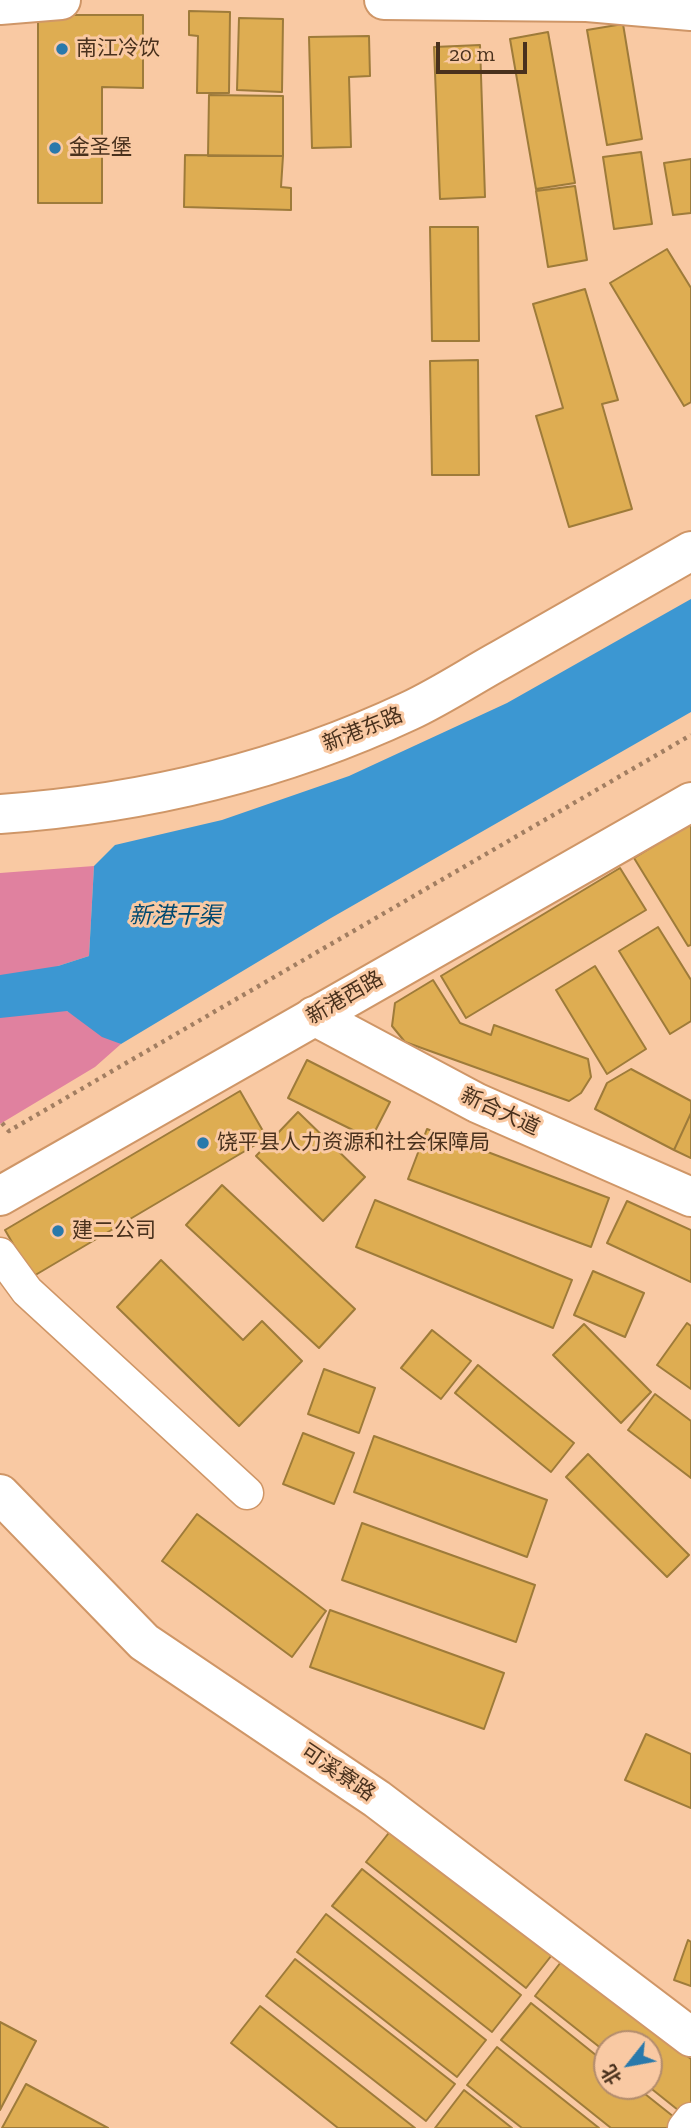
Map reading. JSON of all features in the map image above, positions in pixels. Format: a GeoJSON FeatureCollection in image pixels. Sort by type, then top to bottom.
{"type":"FeatureCollection","features":[{"type":"Feature","properties":{"kind":"main road"},"geometry":{"type":"LineString","coordinates":[[0,5],[61,0]]}},
{"type":"Feature","properties":{"kind":"main road"},"geometry":{"type":"LineString","coordinates":[[384,0],[587,2],[691,11]]}},
{"type":"Feature","properties":{"kind":"main road","name":"新港东路"},"geometry":{"type":"LineString","coordinates":[[0,814],[60,810],[197,784],[266,767],[332,743],[411,710],[691,551]]}},
{"type":"Feature","properties":{"kind":"main road","name":"新港西路"},"geometry":{"type":"LineString","coordinates":[[0,1196],[691,802]]}},
{"type":"Feature","properties":{"kind":"main road","name":"新合大道"},"geometry":{"type":"LineString","coordinates":[[314,1016],[477,1103],[691,1197]]}},
{"type":"Feature","properties":{"kind":"main road","name":"可溪寮路"},"geometry":{"type":"LineString","coordinates":[[0,1494],[144,1642],[377,1799],[691,2037]]}},
{"type":"Feature","properties":{"kind":"street"},"geometry":{"type":"LineString","coordinates":[[0,1254],[27,1291],[247,1493]]}},
{"type":"Feature","properties":{"kind":"street"},"geometry":{"type":"LineString","coordinates":[[684,2128],[691,2119]]}},
{"type":"Feature","properties":{"kind":"path"},"geometry":{"type":"LineString","coordinates":[[2,1123],[9,1131],[691,735]]}},
{"type":"Feature","properties":{"kind":"shaded area"},"geometry":{"type":"Polygon","coordinates":[[[94,866],[89,956],[58,966],[67,1011],[121,1044],[95,1067],[0,1124],[0,873],[94,866]]]}},
{"type":"Feature","properties":{"kind":"water","name":"新港干渠"},"geometry":{"type":"Polygon","coordinates":[[[691,599],[691,712],[331,918],[121,1044],[102,1037],[67,1011],[0,1018],[0,975],[58,966],[89,956],[94,866],[115,845],[222,820],[349,776],[507,703],[691,599]]]}},
{"type":"Feature","properties":{"kind":"building"},"geometry":{"type":"Polygon","coordinates":[[[189,11],[230,12],[229,93],[197,93],[198,36],[189,35],[189,11]]]}},
{"type":"Feature","properties":{"kind":"building"},"geometry":{"type":"Polygon","coordinates":[[[38,15],[143,15],[143,88],[102,87],[102,203],[38,203],[38,15]]]}},
{"type":"Feature","properties":{"kind":"building"},"geometry":{"type":"Polygon","coordinates":[[[239,18],[283,19],[282,92],[237,90],[239,18]]]}},
{"type":"Feature","properties":{"kind":"building"},"geometry":{"type":"Polygon","coordinates":[[[623,24],[642,139],[607,145],[587,30],[623,24]]]}},
{"type":"Feature","properties":{"kind":"building"},"geometry":{"type":"Polygon","coordinates":[[[548,32],[575,183],[536,189],[510,39],[548,32]]]}},
{"type":"Feature","properties":{"kind":"building"},"geometry":{"type":"Polygon","coordinates":[[[369,36],[370,76],[349,77],[351,147],[312,148],[309,37],[369,36]]]}},
{"type":"Feature","properties":{"kind":"building"},"geometry":{"type":"Polygon","coordinates":[[[480,45],[485,197],[440,199],[434,47],[480,45]]]}},
{"type":"Feature","properties":{"kind":"building"},"geometry":{"type":"Polygon","coordinates":[[[209,95],[283,96],[283,156],[208,156],[209,95]]]}},
{"type":"Feature","properties":{"kind":"building"},"geometry":{"type":"Polygon","coordinates":[[[641,152],[652,224],[614,229],[603,157],[641,152]]]}},
{"type":"Feature","properties":{"kind":"building"},"geometry":{"type":"Polygon","coordinates":[[[185,155],[283,156],[281,187],[291,188],[291,210],[184,207],[185,155]]]}},
{"type":"Feature","properties":{"kind":"building"},"geometry":{"type":"Polygon","coordinates":[[[691,159],[691,213],[673,215],[664,163],[691,159]]]}},
{"type":"Feature","properties":{"kind":"building"},"geometry":{"type":"Polygon","coordinates":[[[575,186],[587,260],[548,267],[536,191],[575,186]]]}},
{"type":"Feature","properties":{"kind":"building"},"geometry":{"type":"Polygon","coordinates":[[[430,227],[478,227],[479,341],[432,341],[430,227]]]}},
{"type":"Feature","properties":{"kind":"building"},"geometry":{"type":"Polygon","coordinates":[[[667,249],[691,288],[691,402],[684,406],[610,283],[667,249]]]}},
{"type":"Feature","properties":{"kind":"building"},"geometry":{"type":"Polygon","coordinates":[[[585,289],[618,400],[602,404],[632,509],[569,527],[536,416],[563,408],[533,304],[585,289]]]}},
{"type":"Feature","properties":{"kind":"building"},"geometry":{"type":"Polygon","coordinates":[[[478,360],[479,475],[432,475],[430,361],[478,360]]]}},
{"type":"Feature","properties":{"kind":"building"},"geometry":{"type":"Polygon","coordinates":[[[691,823],[691,945],[688,946],[634,858],[691,823]]]}},
{"type":"Feature","properties":{"kind":"building"},"geometry":{"type":"Polygon","coordinates":[[[620,868],[646,910],[466,1018],[441,976],[620,868]]]}},
{"type":"Feature","properties":{"kind":"building"},"geometry":{"type":"Polygon","coordinates":[[[658,927],[691,980],[691,1021],[670,1034],[619,951],[658,927]]]}},
{"type":"Feature","properties":{"kind":"building"},"geometry":{"type":"Polygon","coordinates":[[[595,966],[646,1049],[607,1074],[556,990],[595,966]]]}},
{"type":"Feature","properties":{"kind":"building"},"geometry":{"type":"Polygon","coordinates":[[[433,980],[460,1023],[491,1035],[494,1025],[588,1059],[591,1077],[581,1093],[569,1101],[405,1042],[392,1026],[395,1003],[433,980]]]}},
{"type":"Feature","properties":{"kind":"building"},"geometry":{"type":"Polygon","coordinates":[[[307,1060],[390,1102],[371,1139],[288,1098],[307,1060]]]}},
{"type":"Feature","properties":{"kind":"building"},"geometry":{"type":"Polygon","coordinates":[[[631,1069],[691,1101],[691,1113],[674,1150],[595,1109],[607,1083],[631,1069]]]}},
{"type":"Feature","properties":{"kind":"building"},"geometry":{"type":"Polygon","coordinates":[[[240,1091],[267,1138],[32,1277],[5,1230],[240,1091]]]}},
{"type":"Feature","properties":{"kind":"building"},"geometry":{"type":"Polygon","coordinates":[[[298,1112],[365,1177],[323,1221],[256,1156],[298,1112]]]}},
{"type":"Feature","properties":{"kind":"building"},"geometry":{"type":"Polygon","coordinates":[[[691,1113],[691,1158],[674,1150],[691,1113]]]}},
{"type":"Feature","properties":{"kind":"building"},"geometry":{"type":"Polygon","coordinates":[[[427,1129],[609,1198],[591,1247],[408,1179],[427,1129]]]}},
{"type":"Feature","properties":{"kind":"building"},"geometry":{"type":"Polygon","coordinates":[[[222,1185],[355,1309],[319,1348],[186,1225],[222,1185]]]}},
{"type":"Feature","properties":{"kind":"building"},"geometry":{"type":"Polygon","coordinates":[[[375,1200],[572,1280],[553,1328],[356,1247],[375,1200]]]}},
{"type":"Feature","properties":{"kind":"building"},"geometry":{"type":"Polygon","coordinates":[[[627,1201],[691,1230],[691,1282],[607,1243],[627,1201]]]}},
{"type":"Feature","properties":{"kind":"building"},"geometry":{"type":"Polygon","coordinates":[[[161,1260],[243,1340],[262,1321],[302,1361],[239,1426],[117,1307],[161,1260]]]}},
{"type":"Feature","properties":{"kind":"building"},"geometry":{"type":"Polygon","coordinates":[[[593,1271],[644,1293],[625,1337],[574,1315],[593,1271]]]}},
{"type":"Feature","properties":{"kind":"building"},"geometry":{"type":"Polygon","coordinates":[[[687,1323],[691,1326],[691,1389],[657,1365],[687,1323]]]}},
{"type":"Feature","properties":{"kind":"building"},"geometry":{"type":"Polygon","coordinates":[[[584,1324],[651,1392],[621,1423],[553,1355],[584,1324]]]}},
{"type":"Feature","properties":{"kind":"building"},"geometry":{"type":"Polygon","coordinates":[[[432,1330],[471,1361],[441,1399],[401,1368],[432,1330]]]}},
{"type":"Feature","properties":{"kind":"building"},"geometry":{"type":"Polygon","coordinates":[[[478,1365],[574,1443],[551,1472],[455,1393],[478,1365]]]}},
{"type":"Feature","properties":{"kind":"building"},"geometry":{"type":"Polygon","coordinates":[[[324,1369],[375,1388],[359,1433],[308,1414],[324,1369]]]}},
{"type":"Feature","properties":{"kind":"building"},"geometry":{"type":"Polygon","coordinates":[[[655,1394],[691,1421],[691,1478],[628,1430],[655,1394]]]}},
{"type":"Feature","properties":{"kind":"building"},"geometry":{"type":"Polygon","coordinates":[[[303,1433],[354,1453],[334,1504],[283,1484],[303,1433]]]}},
{"type":"Feature","properties":{"kind":"building"},"geometry":{"type":"Polygon","coordinates":[[[374,1436],[547,1500],[527,1557],[354,1492],[374,1436]]]}},
{"type":"Feature","properties":{"kind":"building"},"geometry":{"type":"Polygon","coordinates":[[[588,1454],[689,1555],[667,1577],[566,1477],[588,1454]]]}},
{"type":"Feature","properties":{"kind":"building"},"geometry":{"type":"Polygon","coordinates":[[[197,1514],[326,1611],[292,1657],[162,1561],[197,1514]]]}},
{"type":"Feature","properties":{"kind":"building"},"geometry":{"type":"Polygon","coordinates":[[[362,1523],[535,1585],[516,1642],[342,1580],[362,1523]]]}},
{"type":"Feature","properties":{"kind":"building"},"geometry":{"type":"Polygon","coordinates":[[[330,1610],[504,1673],[484,1729],[310,1667],[330,1610]]]}},
{"type":"Feature","properties":{"kind":"building"},"geometry":{"type":"Polygon","coordinates":[[[646,1734],[691,1754],[691,1808],[625,1780],[646,1734]]]}},
{"type":"Feature","properties":{"kind":"building"},"geometry":{"type":"Polygon","coordinates":[[[395,1825],[555,1951],[526,1988],[366,1862],[395,1825]]]}},
{"type":"Feature","properties":{"kind":"building"},"geometry":{"type":"Polygon","coordinates":[[[362,1869],[521,1995],[492,2032],[332,1906],[362,1869]]]}},
{"type":"Feature","properties":{"kind":"building"},"geometry":{"type":"Polygon","coordinates":[[[326,1914],[486,2040],[457,2077],[297,1952],[326,1914]]]}},
{"type":"Feature","properties":{"kind":"building"},"geometry":{"type":"Polygon","coordinates":[[[688,1940],[691,1942],[691,1986],[674,1980],[688,1940]]]}},
{"type":"Feature","properties":{"kind":"building"},"geometry":{"type":"Polygon","coordinates":[[[564,1958],[655,2030],[593,2030],[593,2042],[535,1996],[564,1958]]]}},
{"type":"Feature","properties":{"kind":"building"},"geometry":{"type":"Polygon","coordinates":[[[295,1959],[455,2084],[426,2121],[266,1996],[295,1959]]]}},
{"type":"Feature","properties":{"kind":"building"},"geometry":{"type":"Polygon","coordinates":[[[531,2003],[593,2053],[593,2100],[653,2100],[679,2121],[673,2128],[611,2128],[501,2040],[531,2003]]]}},
{"type":"Feature","properties":{"kind":"building"},"geometry":{"type":"Polygon","coordinates":[[[260,2006],[415,2128],[338,2128],[231,2043],[260,2006]]]}},
{"type":"Feature","properties":{"kind":"building"},"geometry":{"type":"Polygon","coordinates":[[[0,2022],[36,2041],[0,2110],[0,2022]]]}},
{"type":"Feature","properties":{"kind":"building"},"geometry":{"type":"Polygon","coordinates":[[[663,2037],[691,2059],[691,2103],[683,2114],[663,2098],[663,2037]]]}},
{"type":"Feature","properties":{"kind":"building"},"geometry":{"type":"Polygon","coordinates":[[[497,2047],[599,2128],[522,2128],[467,2085],[497,2047]]]}},
{"type":"Feature","properties":{"kind":"building"},"geometry":{"type":"Polygon","coordinates":[[[26,2084],[108,2128],[2,2128],[26,2084]]]}},
{"type":"Feature","properties":{"kind":"building"},"geometry":{"type":"Polygon","coordinates":[[[464,2090],[512,2128],[435,2128],[464,2090]]]}},
{"type":"Feature","properties":{"kind":"place","name":"南江冷饮"},"geometry":{"type":"Point","coordinates":[62,49]}},
{"type":"Feature","properties":{"kind":"place","name":"金圣堡"},"geometry":{"type":"Point","coordinates":[55,148]}},
{"type":"Feature","properties":{"kind":"place","name":"饶平县人力资源和社会保障局"},"geometry":{"type":"Point","coordinates":[203,1143]}},
{"type":"Feature","properties":{"kind":"place","name":"建二公司"},"geometry":{"type":"Point","coordinates":[58,1231]}}]}
